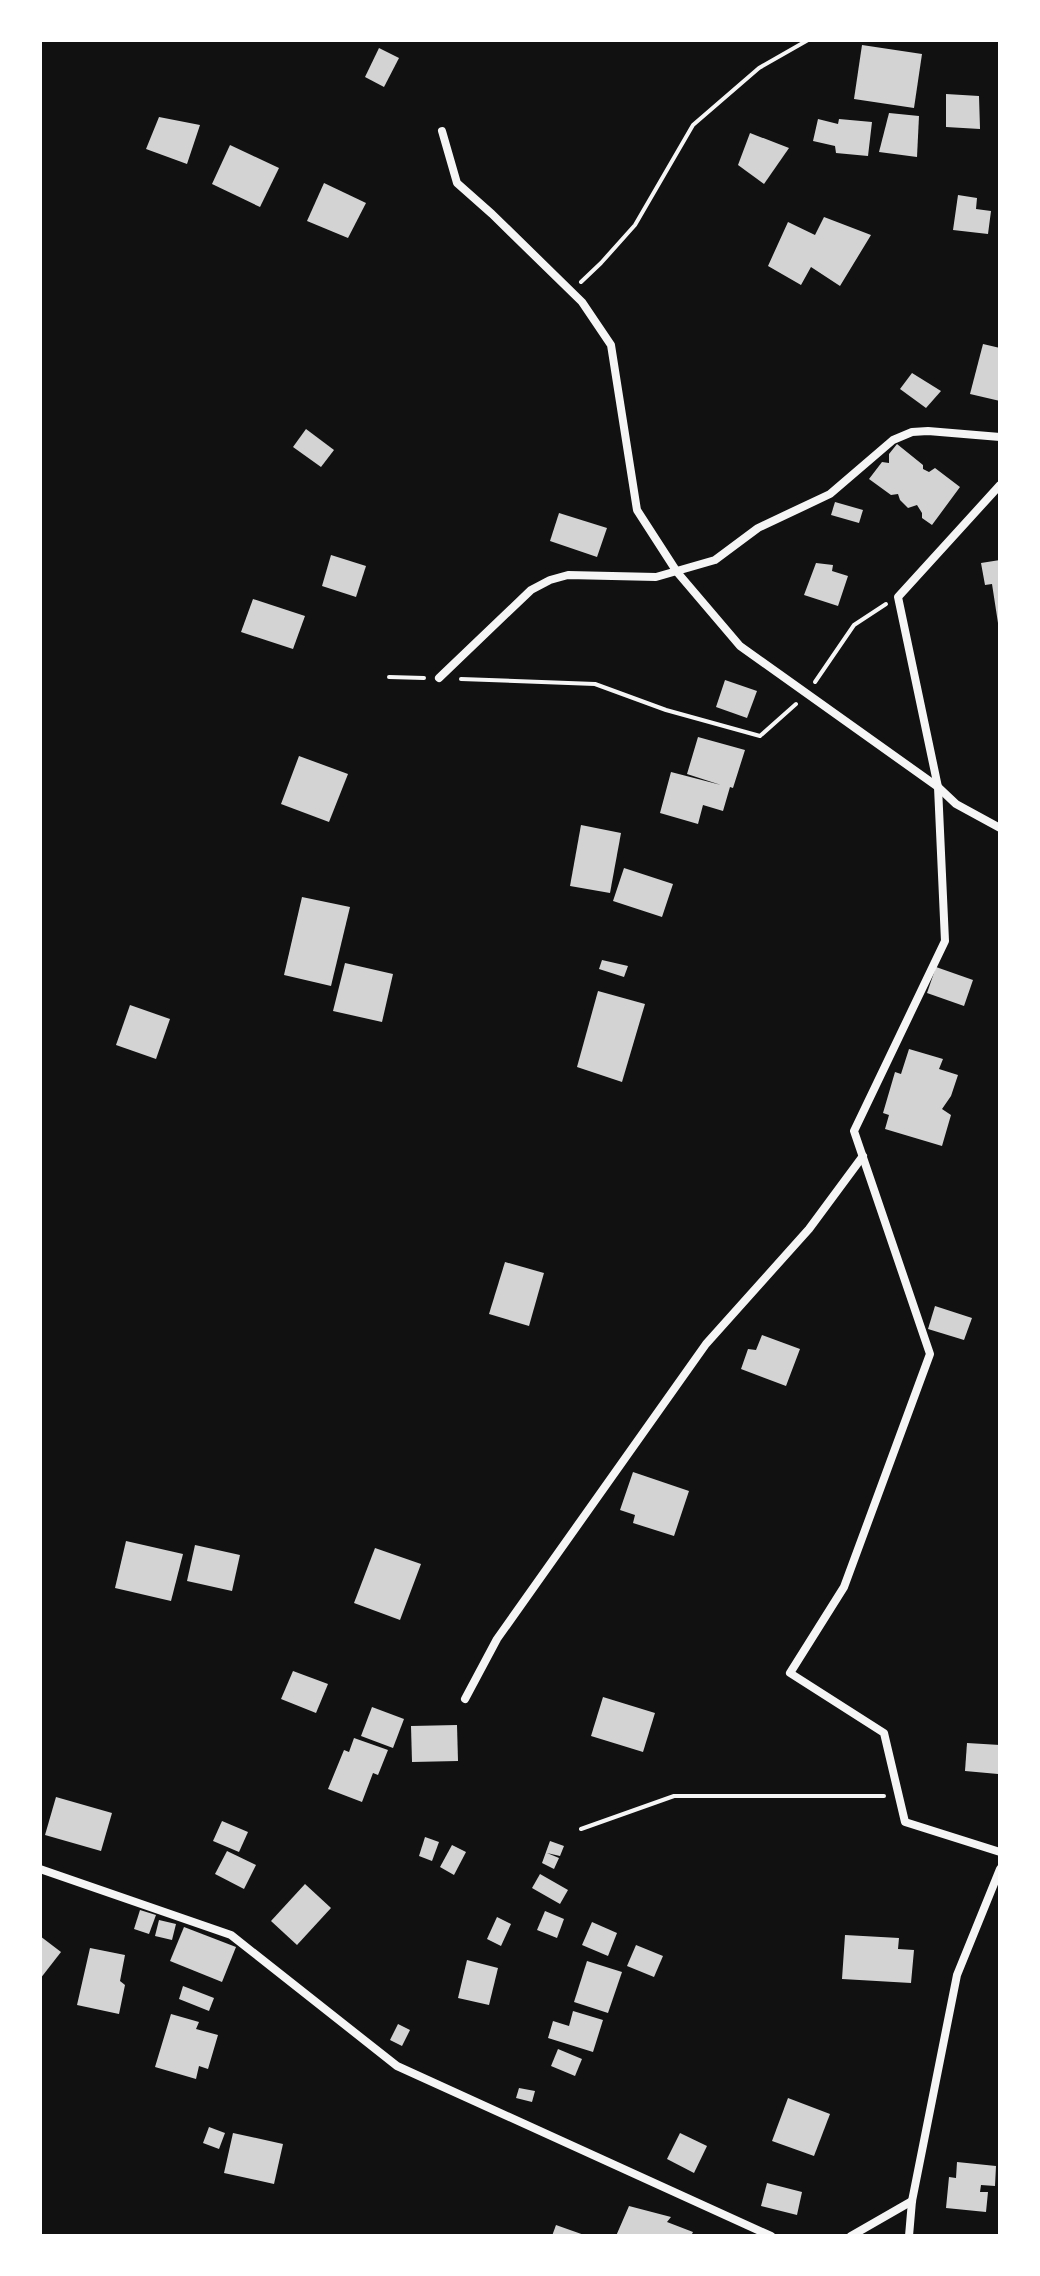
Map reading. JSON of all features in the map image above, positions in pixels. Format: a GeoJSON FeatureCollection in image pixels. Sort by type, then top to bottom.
{"type":"FeatureCollection","features":[{"type":"Feature","properties":{"kind":"street"},"geometry":{"type":"LineString","coordinates":[[442,131],[457,183],[582,302],[611,345],[637,510],[677,572],[740,646],[938,787],[956,804],[1000,828]]}},
{"type":"Feature","properties":{"kind":"street"},"geometry":{"type":"LineString","coordinates":[[439,678],[531,590],[550,580],[568,575],[656,577],[715,560],[758,528],[830,494],[893,440],[912,432],[1000,437]]}},
{"type":"Feature","properties":{"kind":"street"},"geometry":{"type":"LineString","coordinates":[[1000,485],[898,597],[938,787],[945,941],[854,1131],[930,1354],[844,1587],[790,1673],[884,1733],[905,1822],[1000,1852]]}},
{"type":"Feature","properties":{"kind":"street"},"geometry":{"type":"LineString","coordinates":[[465,1699],[497,1639],[706,1344],[809,1229],[863,1156]]}},
{"type":"Feature","properties":{"kind":"street"},"geometry":{"type":"LineString","coordinates":[[40,1869],[231,1935],[397,2066],[771,2236]]}},
{"type":"Feature","properties":{"kind":"street"},"geometry":{"type":"LineString","coordinates":[[909,2236],[912,2201],[957,1975],[1000,1869]]}},
{"type":"Feature","properties":{"kind":"street"},"geometry":{"type":"LineString","coordinates":[[851,2236],[912,2201]]}},
{"type":"Feature","properties":{"kind":"path"},"geometry":{"type":"LineString","coordinates":[[571,291],[635,225],[693,125],[759,68],[808,40]]}},
{"type":"Feature","properties":{"kind":"path"},"geometry":{"type":"LineString","coordinates":[[389,677],[595,684],[666,710],[760,736],[807,694],[854,625],[898,597]]}},
{"type":"Feature","properties":{"kind":"path"},"geometry":{"type":"LineString","coordinates":[[581,1829],[674,1796],[899,1796]]}},
{"type":"Feature","properties":{"kind":"building"},"geometry":{"type":"Polygon","coordinates":[[[862,45],[922,54],[914,108],[854,99],[862,45]]]}},
{"type":"Feature","properties":{"kind":"building"},"geometry":{"type":"Polygon","coordinates":[[[379,48],[399,58],[384,87],[365,77],[379,48]]]}},
{"type":"Feature","properties":{"kind":"building"},"geometry":{"type":"Polygon","coordinates":[[[946,94],[979,96],[980,129],[946,127],[946,94]]]}},
{"type":"Feature","properties":{"kind":"building"},"geometry":{"type":"Polygon","coordinates":[[[889,113],[919,116],[917,157],[879,152],[889,113]]]}},
{"type":"Feature","properties":{"kind":"building"},"geometry":{"type":"Polygon","coordinates":[[[159,117],[200,125],[187,164],[146,149],[159,117]]]}},
{"type":"Feature","properties":{"kind":"building"},"geometry":{"type":"Polygon","coordinates":[[[818,119],[838,124],[839,119],[872,122],[868,156],[836,153],[835,146],[813,141],[818,119]]]}},
{"type":"Feature","properties":{"kind":"building"},"geometry":{"type":"Polygon","coordinates":[[[750,133],[789,148],[764,184],[738,165],[750,133]]]}},
{"type":"Feature","properties":{"kind":"building"},"geometry":{"type":"Polygon","coordinates":[[[230,145],[279,168],[260,207],[212,184],[230,145]]]}},
{"type":"Feature","properties":{"kind":"building"},"geometry":{"type":"Polygon","coordinates":[[[324,183],[366,203],[348,238],[307,221],[324,183]]]}},
{"type":"Feature","properties":{"kind":"building"},"geometry":{"type":"Polygon","coordinates":[[[958,195],[977,198],[976,209],[991,211],[988,234],[953,230],[958,195]]]}},
{"type":"Feature","properties":{"kind":"building"},"geometry":{"type":"Polygon","coordinates":[[[824,217],[871,235],[840,286],[811,267],[801,285],[768,266],[788,222],[815,235],[824,217]]]}},
{"type":"Feature","properties":{"kind":"building"},"geometry":{"type":"Polygon","coordinates":[[[983,344],[1000,348],[1000,401],[970,394],[983,344]]]}},
{"type":"Feature","properties":{"kind":"building"},"geometry":{"type":"Polygon","coordinates":[[[912,373],[941,391],[926,408],[900,389],[912,373]]]}},
{"type":"Feature","properties":{"kind":"building"},"geometry":{"type":"Polygon","coordinates":[[[306,429],[334,450],[321,467],[293,447],[306,429]]]}},
{"type":"Feature","properties":{"kind":"building"},"geometry":{"type":"Polygon","coordinates":[[[897,444],[923,465],[923,469],[929,472],[935,468],[960,487],[932,525],[922,518],[917,505],[908,508],[898,494],[891,495],[869,479],[882,462],[889,463],[889,454],[897,444]]]}},
{"type":"Feature","properties":{"kind":"building"},"geometry":{"type":"Polygon","coordinates":[[[835,502],[863,510],[859,523],[831,515],[835,502]]]}},
{"type":"Feature","properties":{"kind":"building"},"geometry":{"type":"Polygon","coordinates":[[[559,513],[607,528],[597,557],[550,541],[559,513]]]}},
{"type":"Feature","properties":{"kind":"building"},"geometry":{"type":"Polygon","coordinates":[[[331,555],[366,566],[356,597],[322,586],[331,555]]]}},
{"type":"Feature","properties":{"kind":"building"},"geometry":{"type":"Polygon","coordinates":[[[1000,560],[998,623],[992,584],[985,585],[981,563],[1000,560]]]}},
{"type":"Feature","properties":{"kind":"building"},"geometry":{"type":"Polygon","coordinates":[[[816,563],[833,565],[832,571],[848,576],[838,606],[804,595],[816,563]]]}},
{"type":"Feature","properties":{"kind":"building"},"geometry":{"type":"Polygon","coordinates":[[[253,599],[305,616],[293,649],[241,632],[253,599]]]}},
{"type":"Feature","properties":{"kind":"building"},"geometry":{"type":"Polygon","coordinates":[[[725,680],[757,691],[747,718],[716,707],[725,680]]]}},
{"type":"Feature","properties":{"kind":"building"},"geometry":{"type":"Polygon","coordinates":[[[698,737],[745,750],[723,811],[703,805],[698,824],[660,813],[671,772],[721,785],[687,774],[698,737]]]}},
{"type":"Feature","properties":{"kind":"building"},"geometry":{"type":"Polygon","coordinates":[[[299,756],[348,774],[329,822],[281,804],[299,756]]]}},
{"type":"Feature","properties":{"kind":"building"},"geometry":{"type":"Polygon","coordinates":[[[581,825],[621,833],[610,893],[570,886],[581,825]]]}},
{"type":"Feature","properties":{"kind":"building"},"geometry":{"type":"Polygon","coordinates":[[[624,868],[673,884],[662,917],[613,901],[624,868]]]}},
{"type":"Feature","properties":{"kind":"building"},"geometry":{"type":"Polygon","coordinates":[[[302,897],[350,907],[331,986],[284,975],[302,897]]]}},
{"type":"Feature","properties":{"kind":"building"},"geometry":{"type":"Polygon","coordinates":[[[602,960],[628,966],[624,977],[599,969],[602,960]]]}},
{"type":"Feature","properties":{"kind":"building"},"geometry":{"type":"Polygon","coordinates":[[[345,963],[393,974],[382,1022],[333,1011],[345,963]]]}},
{"type":"Feature","properties":{"kind":"building"},"geometry":{"type":"Polygon","coordinates":[[[936,967],[973,980],[964,1006],[927,993],[936,967]]]}},
{"type":"Feature","properties":{"kind":"building"},"geometry":{"type":"Polygon","coordinates":[[[598,991],[645,1004],[622,1082],[577,1067],[598,991]]]}},
{"type":"Feature","properties":{"kind":"building"},"geometry":{"type":"Polygon","coordinates":[[[130,1005],[170,1019],[156,1059],[116,1045],[130,1005]]]}},
{"type":"Feature","properties":{"kind":"building"},"geometry":{"type":"Polygon","coordinates":[[[909,1049],[943,1059],[939,1069],[958,1075],[951,1096],[942,1109],[951,1115],[942,1146],[885,1129],[889,1115],[883,1113],[895,1072],[901,1074],[909,1049]]]}},
{"type":"Feature","properties":{"kind":"building"},"geometry":{"type":"Polygon","coordinates":[[[505,1262],[544,1273],[529,1326],[489,1314],[505,1262]]]}},
{"type":"Feature","properties":{"kind":"building"},"geometry":{"type":"Polygon","coordinates":[[[935,1306],[972,1318],[964,1340],[928,1329],[935,1306]]]}},
{"type":"Feature","properties":{"kind":"building"},"geometry":{"type":"Polygon","coordinates":[[[762,1335],[800,1349],[786,1386],[741,1369],[748,1349],[756,1350],[762,1335]]]}},
{"type":"Feature","properties":{"kind":"building"},"geometry":{"type":"Polygon","coordinates":[[[633,1472],[689,1491],[674,1536],[633,1523],[635,1515],[620,1510],[633,1472]]]}},
{"type":"Feature","properties":{"kind":"building"},"geometry":{"type":"Polygon","coordinates":[[[126,1541],[183,1554],[171,1601],[115,1588],[126,1541]]]}},
{"type":"Feature","properties":{"kind":"building"},"geometry":{"type":"Polygon","coordinates":[[[195,1545],[240,1555],[232,1591],[187,1581],[195,1545]]]}},
{"type":"Feature","properties":{"kind":"building"},"geometry":{"type":"Polygon","coordinates":[[[375,1548],[421,1564],[400,1620],[354,1603],[375,1548]]]}},
{"type":"Feature","properties":{"kind":"building"},"geometry":{"type":"Polygon","coordinates":[[[293,1671],[328,1684],[316,1713],[281,1699],[293,1671]]]}},
{"type":"Feature","properties":{"kind":"building"},"geometry":{"type":"Polygon","coordinates":[[[603,1697],[655,1713],[643,1752],[591,1736],[603,1697]]]}},
{"type":"Feature","properties":{"kind":"building"},"geometry":{"type":"Polygon","coordinates":[[[372,1707],[404,1719],[393,1748],[361,1736],[372,1707]]]}},
{"type":"Feature","properties":{"kind":"building"},"geometry":{"type":"Polygon","coordinates":[[[457,1725],[458,1761],[412,1762],[411,1726],[457,1725]]]}},
{"type":"Feature","properties":{"kind":"building"},"geometry":{"type":"Polygon","coordinates":[[[354,1738],[388,1750],[378,1775],[373,1773],[362,1802],[328,1789],[344,1750],[349,1752],[354,1738]]]}},
{"type":"Feature","properties":{"kind":"building"},"geometry":{"type":"Polygon","coordinates":[[[967,1743],[1000,1745],[998,1774],[965,1771],[967,1743]]]}},
{"type":"Feature","properties":{"kind":"building"},"geometry":{"type":"Polygon","coordinates":[[[56,1797],[112,1813],[101,1851],[45,1835],[56,1797]]]}},
{"type":"Feature","properties":{"kind":"building"},"geometry":{"type":"Polygon","coordinates":[[[222,1821],[248,1832],[239,1852],[213,1841],[222,1821]]]}},
{"type":"Feature","properties":{"kind":"building"},"geometry":{"type":"Polygon","coordinates":[[[425,1837],[439,1842],[432,1861],[419,1856],[425,1837]]]}},
{"type":"Feature","properties":{"kind":"building"},"geometry":{"type":"Polygon","coordinates":[[[550,1841],[564,1846],[560,1856],[547,1853],[559,1858],[554,1869],[542,1863],[550,1841]]]}},
{"type":"Feature","properties":{"kind":"building"},"geometry":{"type":"Polygon","coordinates":[[[452,1845],[466,1852],[454,1875],[440,1867],[452,1845]]]}},
{"type":"Feature","properties":{"kind":"building"},"geometry":{"type":"Polygon","coordinates":[[[227,1851],[256,1865],[244,1889],[215,1874],[227,1851]]]}},
{"type":"Feature","properties":{"kind":"building"},"geometry":{"type":"Polygon","coordinates":[[[540,1874],[568,1890],[560,1904],[532,1888],[540,1874]]]}},
{"type":"Feature","properties":{"kind":"building"},"geometry":{"type":"Polygon","coordinates":[[[305,1884],[331,1908],[297,1945],[271,1921],[305,1884]]]}},
{"type":"Feature","properties":{"kind":"building"},"geometry":{"type":"Polygon","coordinates":[[[140,1910],[156,1915],[149,1934],[134,1929],[140,1910]]]}},
{"type":"Feature","properties":{"kind":"building"},"geometry":{"type":"Polygon","coordinates":[[[545,1911],[564,1919],[557,1938],[537,1930],[545,1911]]]}},
{"type":"Feature","properties":{"kind":"building"},"geometry":{"type":"Polygon","coordinates":[[[497,1917],[511,1924],[501,1946],[487,1939],[497,1917]]]}},
{"type":"Feature","properties":{"kind":"building"},"geometry":{"type":"Polygon","coordinates":[[[159,1920],[176,1924],[172,1940],[155,1936],[159,1920]]]}},
{"type":"Feature","properties":{"kind":"building"},"geometry":{"type":"Polygon","coordinates":[[[592,1922],[617,1933],[608,1956],[582,1945],[592,1922]]]}},
{"type":"Feature","properties":{"kind":"building"},"geometry":{"type":"Polygon","coordinates":[[[184,1927],[236,1947],[222,1982],[170,1961],[184,1927]]]}},
{"type":"Feature","properties":{"kind":"building"},"geometry":{"type":"Polygon","coordinates":[[[845,1935],[899,1938],[898,1949],[914,1950],[911,1983],[842,1979],[845,1935]]]}},
{"type":"Feature","properties":{"kind":"building"},"geometry":{"type":"Polygon","coordinates":[[[40,1936],[61,1952],[40,1979],[40,1936]]]}},
{"type":"Feature","properties":{"kind":"building"},"geometry":{"type":"Polygon","coordinates":[[[636,1945],[663,1956],[654,1977],[627,1966],[636,1945]]]}},
{"type":"Feature","properties":{"kind":"building"},"geometry":{"type":"Polygon","coordinates":[[[90,1948],[125,1955],[120,1981],[125,1985],[119,2014],[77,2005],[90,1948]]]}},
{"type":"Feature","properties":{"kind":"building"},"geometry":{"type":"Polygon","coordinates":[[[467,1960],[498,1968],[489,2005],[458,1998],[467,1960]]]}},
{"type":"Feature","properties":{"kind":"building"},"geometry":{"type":"Polygon","coordinates":[[[587,1961],[622,1972],[608,2013],[574,2002],[587,1961]]]}},
{"type":"Feature","properties":{"kind":"building"},"geometry":{"type":"Polygon","coordinates":[[[183,1986],[214,1998],[209,2011],[179,1999],[183,1986]]]}},
{"type":"Feature","properties":{"kind":"building"},"geometry":{"type":"Polygon","coordinates":[[[573,2011],[603,2020],[593,2052],[548,2038],[553,2021],[569,2026],[573,2011]]]}},
{"type":"Feature","properties":{"kind":"building"},"geometry":{"type":"Polygon","coordinates":[[[171,2014],[199,2022],[196,2029],[218,2035],[208,2069],[199,2066],[196,2079],[155,2067],[171,2014]]]}},
{"type":"Feature","properties":{"kind":"building"},"geometry":{"type":"Polygon","coordinates":[[[398,2024],[410,2030],[402,2046],[390,2040],[398,2024]]]}},
{"type":"Feature","properties":{"kind":"building"},"geometry":{"type":"Polygon","coordinates":[[[558,2049],[582,2059],[575,2076],[551,2066],[558,2049]]]}},
{"type":"Feature","properties":{"kind":"building"},"geometry":{"type":"Polygon","coordinates":[[[519,2088],[535,2091],[532,2102],[516,2098],[519,2088]]]}},
{"type":"Feature","properties":{"kind":"building"},"geometry":{"type":"Polygon","coordinates":[[[788,2098],[830,2114],[814,2156],[772,2141],[788,2098]]]}},
{"type":"Feature","properties":{"kind":"building"},"geometry":{"type":"Polygon","coordinates":[[[209,2127],[225,2133],[219,2149],[203,2143],[209,2127]]]}},
{"type":"Feature","properties":{"kind":"building"},"geometry":{"type":"Polygon","coordinates":[[[233,2133],[283,2144],[274,2184],[224,2173],[233,2133]]]}},
{"type":"Feature","properties":{"kind":"building"},"geometry":{"type":"Polygon","coordinates":[[[680,2133],[707,2146],[694,2173],[667,2159],[680,2133]]]}},
{"type":"Feature","properties":{"kind":"building"},"geometry":{"type":"Polygon","coordinates":[[[957,2162],[996,2166],[995,2186],[981,2185],[980,2192],[988,2192],[986,2212],[946,2208],[949,2177],[956,2178],[957,2162]]]}},
{"type":"Feature","properties":{"kind":"building"},"geometry":{"type":"Polygon","coordinates":[[[767,2183],[802,2192],[797,2215],[761,2206],[767,2183]]]}},
{"type":"Feature","properties":{"kind":"building"},"geometry":{"type":"Polygon","coordinates":[[[629,2206],[671,2217],[667,2222],[693,2232],[691,2236],[616,2236],[629,2206]]]}},
{"type":"Feature","properties":{"kind":"building"},"geometry":{"type":"Polygon","coordinates":[[[556,2225],[587,2236],[552,2236],[556,2225]]]}}]}
